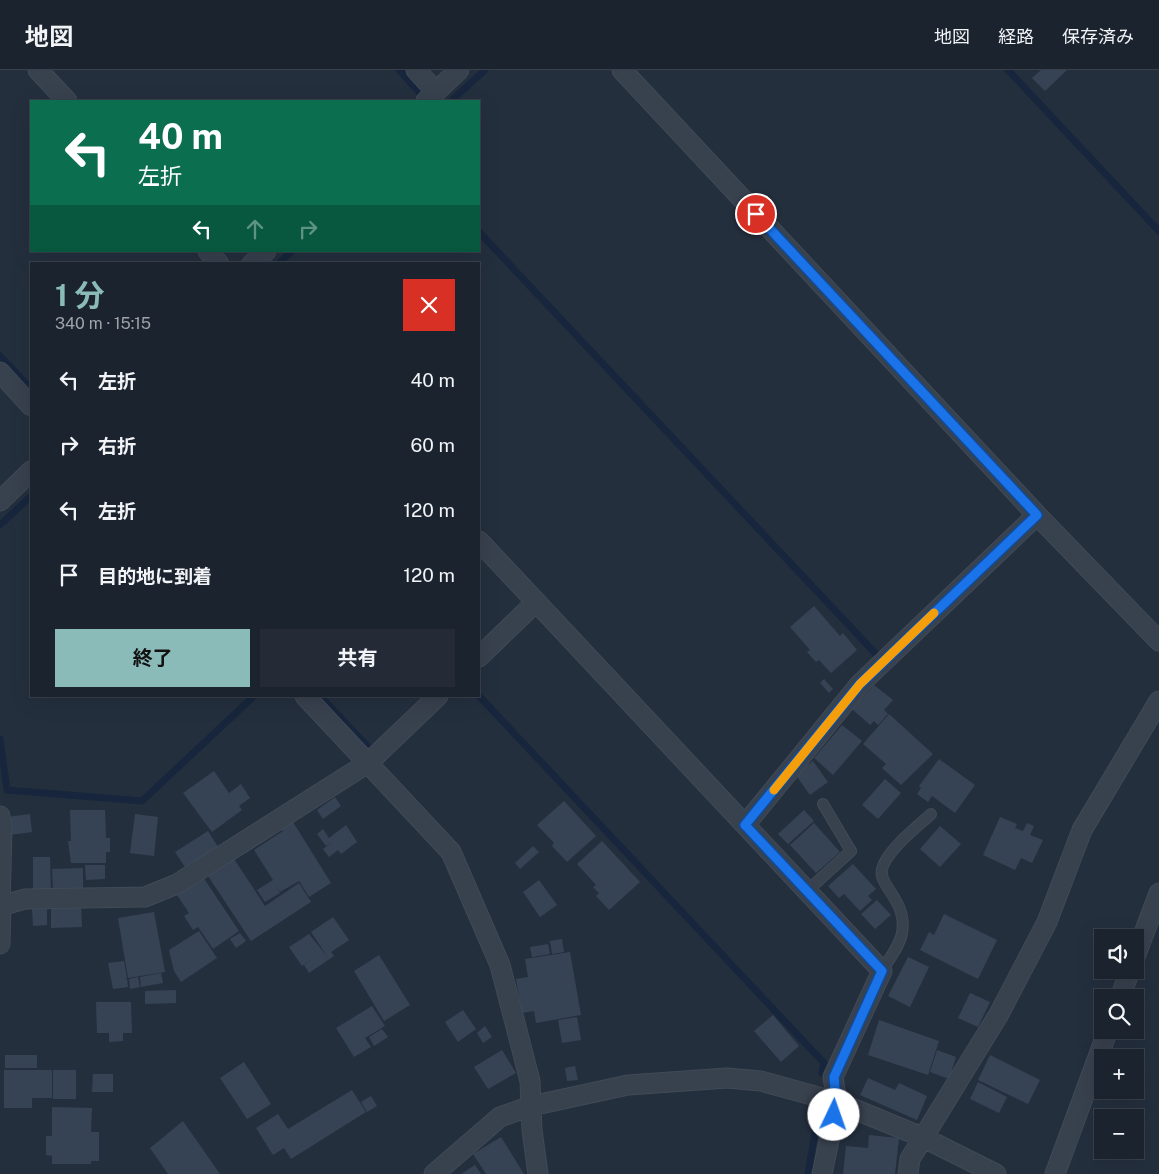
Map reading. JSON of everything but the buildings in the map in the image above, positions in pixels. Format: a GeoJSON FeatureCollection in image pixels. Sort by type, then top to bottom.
{"type":"FeatureCollection","features":[{"type":"Feature","properties":{"kind":"street"},"geometry":{"type":"LineString","coordinates":[[38,70],[66,100]]}},
{"type":"Feature","properties":{"kind":"street"},"geometry":{"type":"LineString","coordinates":[[416,70],[431,96],[459,70]]}},
{"type":"Feature","properties":{"kind":"street"},"geometry":{"type":"LineString","coordinates":[[622,70],[1037,515],[1159,641]]}},
{"type":"Feature","properties":{"kind":"street"},"geometry":{"type":"LineString","coordinates":[[209,252],[217,262]]}},
{"type":"Feature","properties":{"kind":"street"},"geometry":{"type":"LineString","coordinates":[[254,262],[265,252]]}},
{"type":"Feature","properties":{"kind":"street"},"geometry":{"type":"LineString","coordinates":[[0,372],[30,405]]}},
{"type":"Feature","properties":{"kind":"street"},"geometry":{"type":"LineString","coordinates":[[0,501],[30,472]]}},
{"type":"Feature","properties":{"kind":"street"},"geometry":{"type":"LineString","coordinates":[[745,825],[860,684],[1037,515]]}},
{"type":"Feature","properties":{"kind":"street"},"geometry":{"type":"LineString","coordinates":[[480,542],[882,971],[834,1077],[836,1102],[822,1174]]}},
{"type":"Feature","properties":{"kind":"street"},"geometry":{"type":"LineString","coordinates":[[480,656],[536,602]]}},
{"type":"Feature","properties":{"kind":"street"},"geometry":{"type":"LineString","coordinates":[[306,697],[451,852],[500,965],[530,1081],[538,1174]]}},
{"type":"Feature","properties":{"kind":"street"},"geometry":{"type":"LineString","coordinates":[[1,906],[25,898],[145,897],[177,884],[368,763],[437,697]]}},
{"type":"Feature","properties":{"kind":"street"},"geometry":{"type":"LineString","coordinates":[[908,1174],[910,1159],[922,1137],[1000,1014],[1047,922],[1082,830],[1159,701]]}},
{"type":"Feature","properties":{"kind":"street"},"geometry":{"type":"LineString","coordinates":[[0,816],[2,829],[0,944]]}},
{"type":"Feature","properties":{"kind":"street"},"geometry":{"type":"LineString","coordinates":[[1144,933],[1159,893]]}},
{"type":"Feature","properties":{"kind":"street"},"geometry":{"type":"LineString","coordinates":[[1055,1174],[1105,1039]]}},
{"type":"Feature","properties":{"kind":"street"},"geometry":{"type":"LineString","coordinates":[[434,1174],[500,1117],[531,1106],[628,1085],[727,1078],[761,1081],[836,1102],[922,1137],[996,1174]]}},
{"type":"Feature","properties":{"kind":"lane"},"geometry":{"type":"LineString","coordinates":[[807,891],[851,851],[823,804]]}},
{"type":"Feature","properties":{"kind":"lane"},"geometry":{"type":"LineString","coordinates":[[882,971],[902,936],[904,917],[900,906],[883,880],[881,870],[891,853],[931,814]]}},
{"type":"Feature","properties":{"kind":"waterway"},"geometry":{"type":"LineString","coordinates":[[399,70],[418,91]]}},
{"type":"Feature","properties":{"kind":"waterway"},"geometry":{"type":"LineString","coordinates":[[452,100],[485,70]]}},
{"type":"Feature","properties":{"kind":"waterway"},"geometry":{"type":"LineString","coordinates":[[1008,70],[1159,231]]}},
{"type":"Feature","properties":{"kind":"waterway"},"geometry":{"type":"LineString","coordinates":[[480,233],[876,654]]}},
{"type":"Feature","properties":{"kind":"waterway"},"geometry":{"type":"LineString","coordinates":[[280,262],[291,252]]}},
{"type":"Feature","properties":{"kind":"waterway"},"geometry":{"type":"LineString","coordinates":[[0,356],[30,388]]}},
{"type":"Feature","properties":{"kind":"waterway"},"geometry":{"type":"LineString","coordinates":[[0,525],[30,497]]}},
{"type":"Feature","properties":{"kind":"waterway"},"geometry":{"type":"LineString","coordinates":[[0,739],[7,790],[142,801],[253,697]]}},
{"type":"Feature","properties":{"kind":"waterway"},"geometry":{"type":"LineString","coordinates":[[321,697],[370,749]]}},
{"type":"Feature","properties":{"kind":"waterway"},"geometry":{"type":"LineString","coordinates":[[480,697],[824,1063],[822,1073]]}},
{"type":"Feature","properties":{"kind":"waterway"},"geometry":{"type":"LineString","coordinates":[[808,1174],[819,1109]]}},
{"type":"Feature","properties":{"kind":"slow traffic"},"geometry":{"type":"LineString","coordinates":[[774,790],[860,684],[934,613]]}},
{"type":"Feature","properties":{"kind":"route"},"geometry":{"type":"LineString","coordinates":[[756,214],[1037,515],[860,684],[745,825],[882,971],[834,1077],[836,1102],[834,1115]]}}]}
